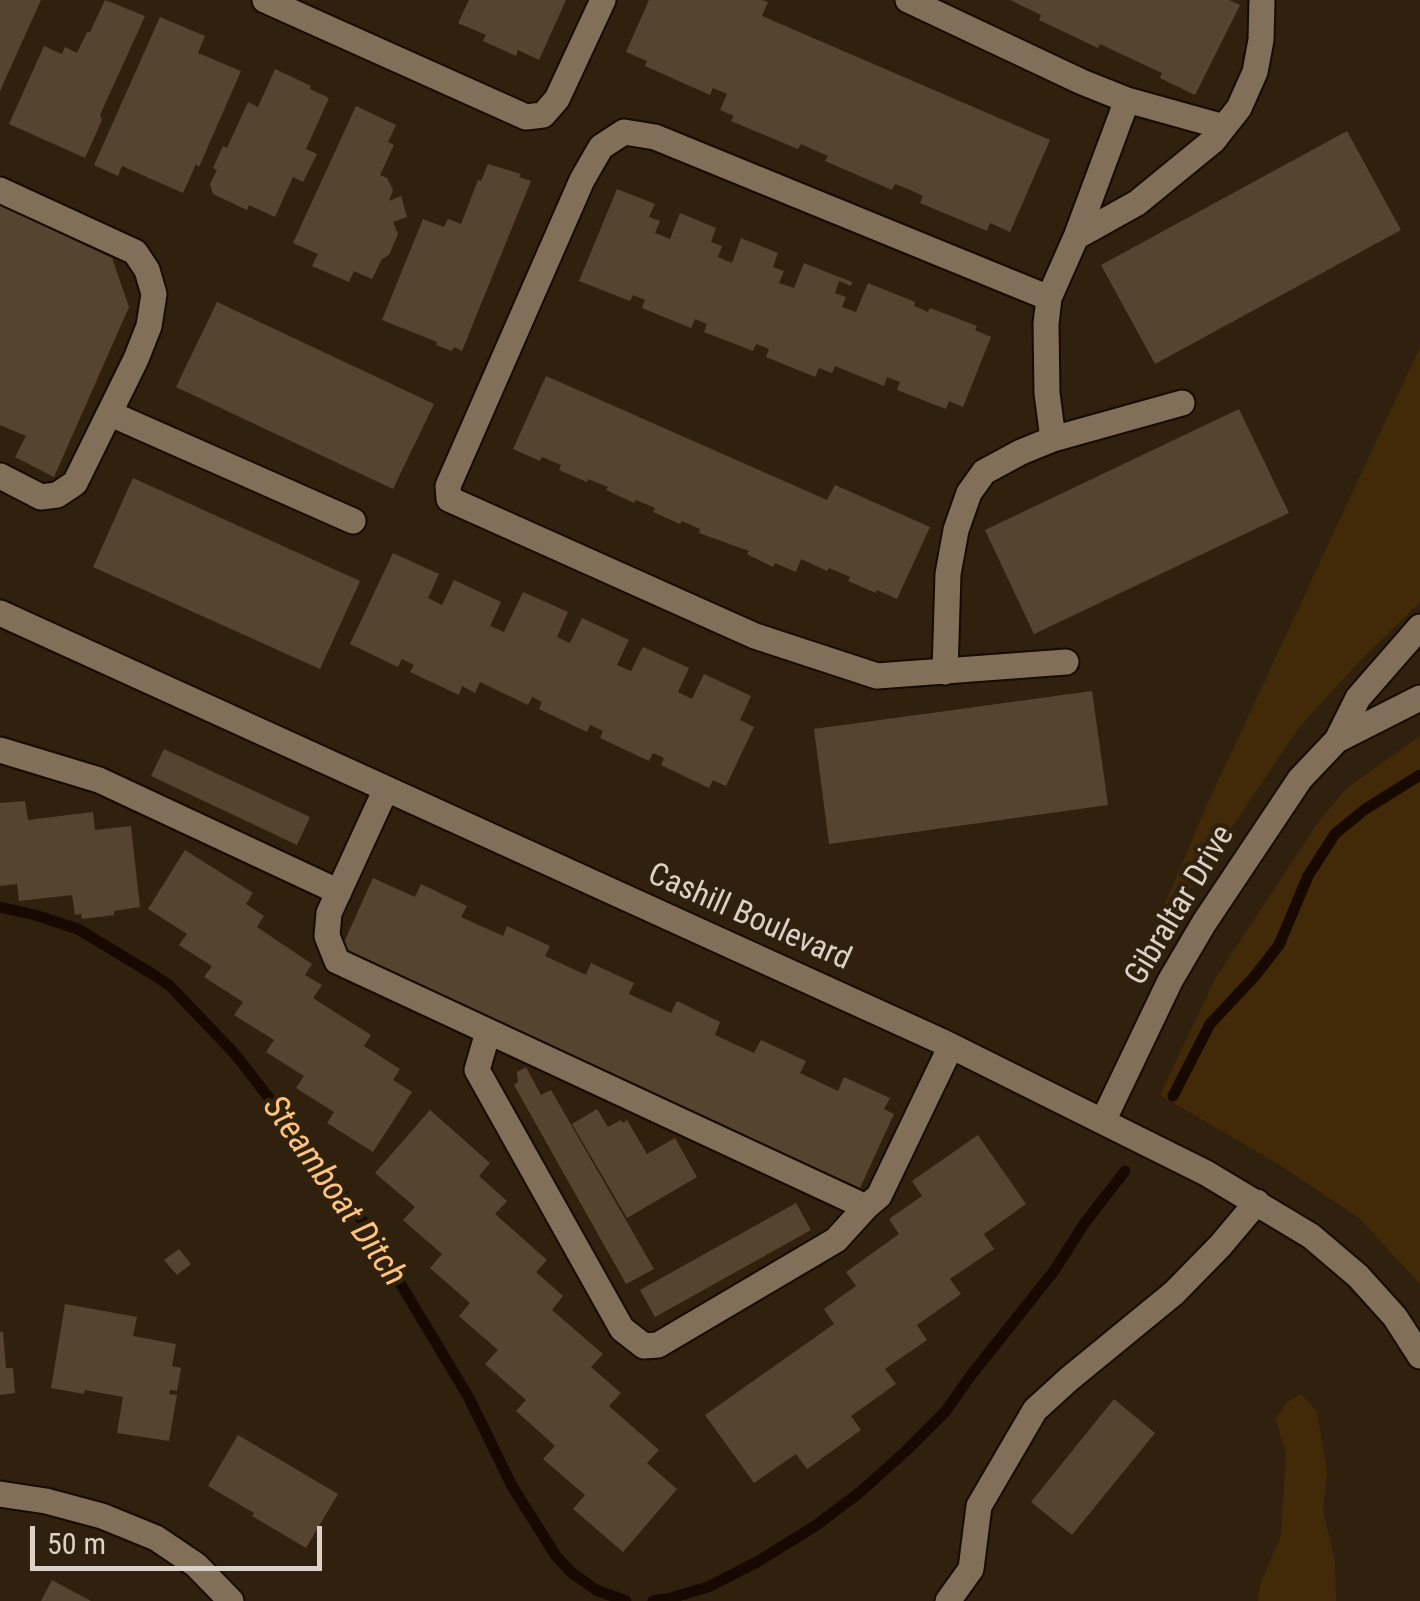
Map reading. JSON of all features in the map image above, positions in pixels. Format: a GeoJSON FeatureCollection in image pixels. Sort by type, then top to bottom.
{"type":"FeatureCollection","features":[{"type":"Feature","properties":{"kind":"street"},"geometry":{"type":"LineString","coordinates":[[265,0],[526,117],[543,115],[557,99],[604,0]]}},
{"type":"Feature","properties":{"kind":"street"},"geometry":{"type":"LineString","coordinates":[[908,0],[1082,82],[1128,100],[1224,127]]}},
{"type":"Feature","properties":{"kind":"street"},"geometry":{"type":"LineString","coordinates":[[1076,237],[1136,203],[1214,140],[1239,108],[1254,72],[1262,40],[1262,0]]}},
{"type":"Feature","properties":{"kind":"street"},"geometry":{"type":"LineString","coordinates":[[1052,439],[1046,393],[1049,298],[1128,100]]}},
{"type":"Feature","properties":{"kind":"street"},"geometry":{"type":"LineString","coordinates":[[1049,298],[655,137],[624,132],[600,146],[582,180],[448,486],[449,499],[755,636],[877,676],[1066,662]]}},
{"type":"Feature","properties":{"kind":"street"},"geometry":{"type":"LineString","coordinates":[[0,190],[134,252],[147,270],[154,294],[136,359],[75,483],[57,495],[41,497],[0,476]]}},
{"type":"Feature","properties":{"kind":"street"},"geometry":{"type":"LineString","coordinates":[[946,672],[948,574],[956,530],[969,493],[984,472],[1052,439],[1182,403]]}},
{"type":"Feature","properties":{"kind":"street"},"geometry":{"type":"LineString","coordinates":[[111,414],[353,521]]}},
{"type":"Feature","properties":{"kind":"street","name":"Cashill Boulevard"},"geometry":{"type":"LineString","coordinates":[[0,613],[951,1046],[1206,1173],[1311,1236],[1358,1276],[1395,1317],[1420,1356]]}},
{"type":"Feature","properties":{"kind":"street","name":"Gibraltar Drive"},"geometry":{"type":"LineString","coordinates":[[1102,1120],[1170,981],[1204,923],[1300,780],[1337,740],[1358,698],[1420,628]]}},
{"type":"Feature","properties":{"kind":"street","name":"Gibraltar Drive"},"geometry":{"type":"LineString","coordinates":[[1337,740],[1420,698]]}},
{"type":"Feature","properties":{"kind":"street"},"geometry":{"type":"LineString","coordinates":[[0,750],[98,780],[339,892]]}},
{"type":"Feature","properties":{"kind":"street"},"geometry":{"type":"LineString","coordinates":[[386,789],[329,913],[327,936],[337,961],[866,1207]]}},
{"type":"Feature","properties":{"kind":"street"},"geometry":{"type":"LineString","coordinates":[[488,1032],[477,1070],[622,1329],[644,1346],[658,1345],[836,1240],[879,1196],[951,1046]]}},
{"type":"Feature","properties":{"kind":"street"},"geometry":{"type":"LineString","coordinates":[[948,1601],[971,1569],[979,1506],[1035,1410],[1174,1293],[1257,1202]]}},
{"type":"Feature","properties":{"kind":"street"},"geometry":{"type":"LineString","coordinates":[[0,1494],[102,1516],[156,1538],[196,1565],[231,1601]]}},
{"type":"Feature","properties":{"kind":"shaded area"},"geometry":{"type":"Polygon","coordinates":[[[1420,347],[1420,602],[1300,726],[1140,963],[1206,807],[1420,347]]]}},
{"type":"Feature","properties":{"kind":"shaded area"},"geometry":{"type":"Polygon","coordinates":[[[1420,736],[1420,1284],[1359,1218],[1278,1164],[1160,1095],[1215,979],[1319,821],[1347,788],[1420,736]]]}},
{"type":"Feature","properties":{"kind":"shaded area"},"geometry":{"type":"Polygon","coordinates":[[[1301,1394],[1317,1412],[1327,1472],[1323,1510],[1335,1562],[1336,1601],[1258,1601],[1260,1585],[1281,1535],[1286,1455],[1276,1418],[1287,1402],[1301,1394]]]}},
{"type":"Feature","properties":{"kind":"building"},"geometry":{"type":"Polygon","coordinates":[[[0,0],[41,0],[0,91],[0,0]]]}},
{"type":"Feature","properties":{"kind":"building"},"geometry":{"type":"Polygon","coordinates":[[[105,0],[145,16],[85,158],[9,124],[44,46],[62,54],[65,47],[77,53],[105,0]]]}},
{"type":"Feature","properties":{"kind":"building"},"geometry":{"type":"Polygon","coordinates":[[[469,0],[566,0],[539,60],[518,50],[516,56],[483,41],[486,35],[458,23],[469,0]]]}},
{"type":"Feature","properties":{"kind":"building"},"geometry":{"type":"Polygon","coordinates":[[[649,0],[768,2],[762,16],[1050,140],[1010,232],[990,223],[987,231],[920,203],[923,196],[908,189],[895,184],[892,190],[825,161],[828,156],[801,144],[798,149],[731,121],[734,116],[720,110],[727,94],[713,88],[710,95],[645,66],[647,61],[626,52],[649,0]]]}},
{"type":"Feature","properties":{"kind":"building"},"geometry":{"type":"Polygon","coordinates":[[[1010,0],[1229,0],[1240,5],[1195,95],[1160,78],[1162,73],[1039,20],[1041,15],[1010,0]]]}},
{"type":"Feature","properties":{"kind":"building"},"geometry":{"type":"Polygon","coordinates":[[[160,17],[205,36],[198,53],[241,71],[199,167],[196,164],[183,193],[122,166],[118,176],[94,165],[160,17]]]}},
{"type":"Feature","properties":{"kind":"building"},"geometry":{"type":"Polygon","coordinates":[[[275,69],[329,98],[306,149],[317,154],[303,182],[293,177],[275,217],[249,205],[247,210],[213,194],[210,184],[223,146],[227,148],[248,102],[258,107],[275,69]]]}},
{"type":"Feature","properties":{"kind":"building"},"geometry":{"type":"Polygon","coordinates":[[[356,106],[396,125],[388,142],[394,145],[380,175],[387,178],[393,190],[389,201],[401,196],[407,217],[393,222],[398,234],[372,279],[354,271],[349,282],[312,266],[318,254],[293,243],[356,106]]]}},
{"type":"Feature","properties":{"kind":"building"},"geometry":{"type":"Polygon","coordinates":[[[1347,131],[1401,230],[1155,364],[1101,265],[1347,131]]]}},
{"type":"Feature","properties":{"kind":"building"},"geometry":{"type":"Polygon","coordinates":[[[488,164],[531,181],[462,351],[454,347],[452,351],[382,320],[423,219],[444,227],[448,219],[461,224],[488,164]]]}},
{"type":"Feature","properties":{"kind":"building"},"geometry":{"type":"Polygon","coordinates":[[[617,189],[655,204],[649,217],[660,221],[655,233],[670,239],[680,213],[716,228],[711,242],[722,246],[718,257],[732,263],[741,238],[778,253],[773,267],[784,271],[779,283],[794,288],[804,263],[852,282],[851,286],[839,281],[835,293],[846,297],[842,307],[856,312],[868,283],[915,302],[914,306],[928,312],[930,308],[977,326],[975,330],[991,337],[963,407],[949,401],[946,409],[897,390],[900,382],[887,377],[884,386],[835,366],[832,373],[819,368],[815,377],[766,357],[769,349],[756,344],[753,351],[704,332],[707,324],[695,319],[691,328],[642,308],[645,300],[633,295],[630,301],[579,281],[617,189]]]}},
{"type":"Feature","properties":{"kind":"building"},"geometry":{"type":"Polygon","coordinates":[[[0,205],[112,258],[129,307],[54,477],[15,457],[26,436],[0,425],[0,205]]]}},
{"type":"Feature","properties":{"kind":"building"},"geometry":{"type":"Polygon","coordinates":[[[217,302],[434,404],[393,489],[176,387],[217,302]]]}},
{"type":"Feature","properties":{"kind":"building"},"geometry":{"type":"Polygon","coordinates":[[[546,376],[827,500],[835,485],[930,527],[897,599],[801,559],[796,572],[775,563],[773,567],[747,554],[749,551],[653,512],[655,508],[636,500],[634,503],[606,490],[608,487],[559,470],[561,465],[513,449],[546,376]]]}},
{"type":"Feature","properties":{"kind":"building"},"geometry":{"type":"Polygon","coordinates":[[[1239,409],[1289,513],[1034,634],[985,530],[1239,409]]]}},
{"type":"Feature","properties":{"kind":"building"},"geometry":{"type":"Polygon","coordinates":[[[133,478],[360,581],[320,669],[93,567],[133,478]]]}},
{"type":"Feature","properties":{"kind":"building"},"geometry":{"type":"Polygon","coordinates":[[[393,553],[439,574],[428,598],[442,605],[454,580],[501,602],[490,626],[504,632],[523,592],[568,612],[557,637],[570,643],[582,618],[629,640],[617,665],[631,671],[643,647],[689,668],[678,692],[692,699],[704,674],[751,696],[740,720],[754,727],[726,786],[713,780],[709,788],[661,765],[664,758],[653,753],[649,761],[600,738],[603,731],[590,725],[587,732],[539,709],[542,702],[532,697],[528,705],[480,682],[475,693],[462,686],[459,695],[410,672],[414,665],[402,659],[398,667],[350,644],[393,553]]]}},
{"type":"Feature","properties":{"kind":"building"},"geometry":{"type":"Polygon","coordinates":[[[1092,691],[1108,805],[829,844],[814,729],[1092,691]]]}},
{"type":"Feature","properties":{"kind":"building"},"geometry":{"type":"Polygon","coordinates":[[[164,749],[310,817],[297,845],[151,776],[164,749]]]}},
{"type":"Feature","properties":{"kind":"building"},"geometry":{"type":"Polygon","coordinates":[[[25,801],[28,820],[93,812],[95,830],[131,826],[140,907],[82,919],[81,914],[75,915],[72,895],[19,901],[17,884],[0,886],[0,803],[25,801]]]}},
{"type":"Feature","properties":{"kind":"building"},"geometry":{"type":"Polygon","coordinates":[[[185,850],[253,893],[246,904],[264,916],[257,927],[312,964],[305,975],[322,985],[313,998],[371,1035],[364,1046],[400,1069],[393,1080],[412,1092],[373,1152],[327,1123],[334,1112],[296,1088],[304,1076],[266,1052],[274,1040],[234,1015],[243,1002],[204,977],[212,966],[179,945],[187,934],[148,909],[185,850]]]}},
{"type":"Feature","properties":{"kind":"building"},"geometry":{"type":"Polygon","coordinates":[[[373,878],[415,897],[421,884],[467,906],[461,917],[503,936],[507,926],[550,946],[545,956],[586,975],[591,963],[634,983],[629,994],[671,1013],[677,1001],[720,1022],[715,1035],[754,1053],[761,1040],[806,1061],[800,1073],[838,1091],[844,1077],[890,1098],[884,1109],[894,1114],[860,1188],[341,949],[373,878]]]}},
{"type":"Feature","properties":{"kind":"building"},"geometry":{"type":"Polygon","coordinates":[[[526,1067],[541,1095],[551,1090],[654,1269],[626,1284],[514,1085],[518,1082],[517,1072],[526,1067]]]}},
{"type":"Feature","properties":{"kind":"building"},"geometry":{"type":"Polygon","coordinates":[[[597,1109],[608,1127],[627,1120],[647,1154],[675,1138],[697,1177],[627,1218],[572,1124],[597,1109]]]}},
{"type":"Feature","properties":{"kind":"building"},"geometry":{"type":"Polygon","coordinates":[[[430,1110],[490,1163],[479,1176],[507,1201],[495,1214],[547,1260],[536,1272],[563,1296],[552,1310],[603,1354],[591,1367],[621,1393],[609,1406],[659,1450],[647,1463],[677,1489],[623,1552],[573,1509],[585,1495],[543,1459],[555,1446],[516,1411],[526,1400],[485,1364],[498,1350],[459,1316],[470,1303],[430,1268],[442,1254],[403,1220],[415,1207],[375,1173],[430,1110]]]}},
{"type":"Feature","properties":{"kind":"building"},"geometry":{"type":"Polygon","coordinates":[[[978,1135],[1026,1204],[984,1234],[994,1249],[950,1279],[961,1294],[917,1325],[927,1340],[885,1369],[896,1384],[851,1416],[861,1430],[807,1469],[796,1454],[754,1483],[705,1415],[834,1324],[824,1309],[856,1286],[846,1272],[899,1234],[889,1219],[922,1196],[912,1181],[978,1135]]]}},
{"type":"Feature","properties":{"kind":"building"},"geometry":{"type":"Polygon","coordinates":[[[796,1203],[811,1230],[655,1317],[640,1290],[796,1203]]]}},
{"type":"Feature","properties":{"kind":"building"},"geometry":{"type":"Polygon","coordinates":[[[179,1249],[191,1264],[177,1275],[164,1260],[179,1249]]]}},
{"type":"Feature","properties":{"kind":"building"},"geometry":{"type":"Polygon","coordinates":[[[65,1304],[137,1317],[133,1336],[176,1344],[172,1366],[181,1368],[177,1391],[170,1390],[169,1394],[177,1395],[169,1441],[117,1433],[123,1397],[51,1388],[65,1304]]]}},
{"type":"Feature","properties":{"kind":"building"},"geometry":{"type":"Polygon","coordinates":[[[0,1332],[6,1368],[13,1368],[15,1393],[0,1395],[0,1332]]]}},
{"type":"Feature","properties":{"kind":"building"},"geometry":{"type":"Polygon","coordinates":[[[1114,1399],[1155,1433],[1072,1535],[1031,1502],[1114,1399]]]}},
{"type":"Feature","properties":{"kind":"building"},"geometry":{"type":"Polygon","coordinates":[[[238,1435],[338,1494],[306,1548],[208,1486],[238,1435]]]}},
{"type":"Feature","properties":{"kind":"building"},"geometry":{"type":"Polygon","coordinates":[[[52,1580],[91,1601],[41,1601],[52,1580]]]}},
{"type":"Feature","properties":{"kind":"waterway","name":"Steamboat Ditch"},"geometry":{"type":"LineString","coordinates":[[1173,1096],[1210,1024],[1279,945],[1308,876],[1335,834],[1364,810],[1420,775]]}},
{"type":"Feature","properties":{"kind":"waterway","name":"Steamboat Ditch"},"geometry":{"type":"LineString","coordinates":[[0,907],[78,929],[154,975],[170,986],[235,1054],[364,1223],[469,1398],[512,1486],[556,1556],[596,1590],[626,1601]]}},
{"type":"Feature","properties":{"kind":"waterway","name":"Steamboat Ditch"},"geometry":{"type":"LineString","coordinates":[[653,1601],[708,1587],[757,1562],[815,1526],[906,1451],[945,1412],[1125,1171]]}}]}
